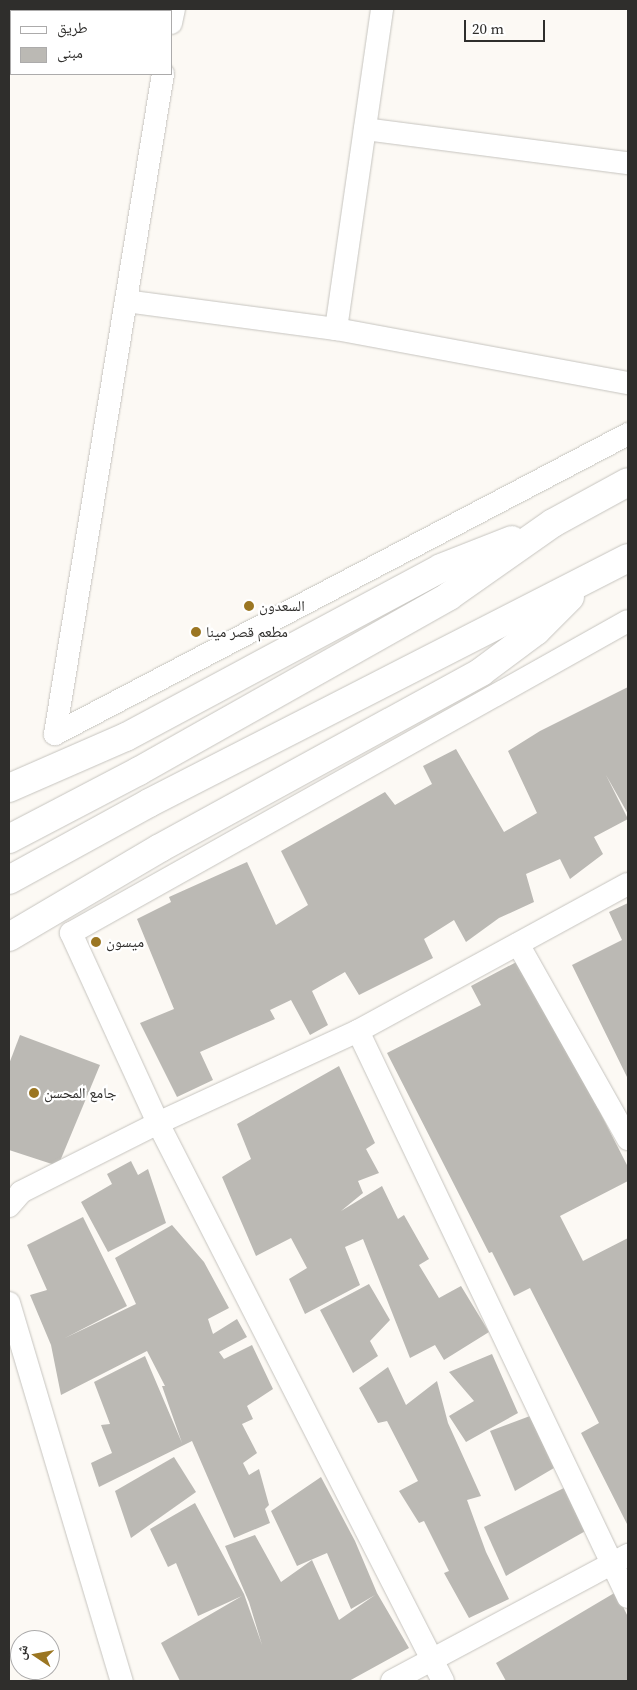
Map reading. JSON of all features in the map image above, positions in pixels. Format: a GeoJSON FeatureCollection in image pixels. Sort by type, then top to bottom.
{"type":"FeatureCollection","features":[{"type":"Feature","properties":{"kind":"highway"},"geometry":{"type":"LineString","coordinates":[[9,839],[139,771],[449,596],[553,523],[628,482]]}},
{"type":"Feature","properties":{"kind":"highway"},"geometry":{"type":"LineString","coordinates":[[9,788],[126,737],[441,568],[553,523]]}},
{"type":"Feature","properties":{"kind":"highway"},"geometry":{"type":"LineString","coordinates":[[9,880],[149,803],[628,558]]}},
{"type":"Feature","properties":{"kind":"highway"},"geometry":{"type":"LineString","coordinates":[[9,937],[152,853],[481,672],[536,631],[583,581]]}},
{"type":"Feature","properties":{"kind":"street"},"geometry":{"type":"LineString","coordinates":[[336,329],[382,9]]}},
{"type":"Feature","properties":{"kind":"street"},"geometry":{"type":"LineString","coordinates":[[163,75],[55,734],[628,434]]}},
{"type":"Feature","properties":{"kind":"street"},"geometry":{"type":"LineString","coordinates":[[365,129],[628,163]]}},
{"type":"Feature","properties":{"kind":"street"},"geometry":{"type":"LineString","coordinates":[[126,301],[336,329],[628,383]]}},
{"type":"Feature","properties":{"kind":"street"},"geometry":{"type":"LineString","coordinates":[[443,1681],[158,1123],[70,933],[628,621]]}},
{"type":"Feature","properties":{"kind":"street"},"geometry":{"type":"LineString","coordinates":[[9,1206],[21,1192],[158,1123],[358,1031],[628,884]]}},
{"type":"Feature","properties":{"kind":"street"},"geometry":{"type":"LineString","coordinates":[[518,944],[620,1104],[628,1139]]}},
{"type":"Feature","properties":{"kind":"street"},"geometry":{"type":"LineString","coordinates":[[358,1031],[620,1559],[628,1596]]}},
{"type":"Feature","properties":{"kind":"street"},"geometry":{"type":"LineString","coordinates":[[9,1304],[122,1681]]}},
{"type":"Feature","properties":{"kind":"street"},"geometry":{"type":"LineString","coordinates":[[392,1681],[620,1559]]}},
{"type":"Feature","properties":{"kind":"building"},"geometry":{"type":"Polygon","coordinates":[[[628,687],[628,814],[606,775],[628,819],[594,837],[603,854],[570,879],[560,859],[526,874],[534,902],[499,918],[466,942],[454,920],[424,939],[433,958],[359,995],[345,972],[312,991],[328,1025],[310,1035],[291,1000],[270,1010],[275,1019],[200,1052],[213,1080],[177,1097],[140,1023],[174,1009],[137,919],[171,902],[169,897],[247,862],[276,925],[308,905],[281,851],[385,792],[395,805],[432,784],[423,766],[456,749],[504,832],[537,813],[508,751],[540,731],[628,687]]]}},
{"type":"Feature","properties":{"kind":"building"},"geometry":{"type":"Polygon","coordinates":[[[628,903],[628,1079],[572,965],[622,940],[609,912],[628,903]]]}},
{"type":"Feature","properties":{"kind":"building"},"geometry":{"type":"Polygon","coordinates":[[[522,959],[628,1167],[628,1181],[560,1216],[583,1261],[628,1238],[628,1526],[581,1433],[599,1423],[530,1288],[514,1296],[492,1252],[489,1253],[387,1053],[481,1005],[471,986],[522,959]]]}},
{"type":"Feature","properties":{"kind":"building"},"geometry":{"type":"Polygon","coordinates":[[[20,1035],[100,1065],[58,1166],[9,1150],[9,1064],[20,1035]]]}},
{"type":"Feature","properties":{"kind":"building"},"geometry":{"type":"Polygon","coordinates":[[[339,1066],[375,1143],[366,1149],[379,1173],[358,1181],[363,1193],[341,1211],[382,1186],[398,1219],[404,1215],[429,1259],[419,1265],[439,1298],[461,1286],[489,1332],[444,1360],[435,1345],[410,1358],[363,1239],[345,1247],[360,1285],[305,1314],[289,1279],[307,1268],[291,1238],[256,1256],[222,1177],[251,1159],[237,1124],[339,1066]]]}},
{"type":"Feature","properties":{"kind":"building"},"geometry":{"type":"Polygon","coordinates":[[[131,1161],[138,1175],[148,1169],[166,1223],[108,1252],[81,1202],[112,1184],[107,1174],[131,1161]]]}},
{"type":"Feature","properties":{"kind":"building"},"geometry":{"type":"Polygon","coordinates":[[[83,1217],[127,1306],[65,1338],[136,1304],[115,1258],[172,1225],[204,1262],[229,1308],[208,1319],[213,1334],[237,1319],[247,1337],[219,1352],[224,1359],[252,1345],[273,1389],[247,1406],[253,1419],[242,1424],[257,1453],[243,1463],[249,1475],[259,1469],[269,1505],[265,1509],[270,1523],[234,1538],[192,1441],[99,1487],[91,1463],[112,1453],[101,1425],[110,1424],[94,1382],[145,1356],[182,1443],[162,1386],[165,1386],[147,1351],[61,1395],[51,1345],[30,1295],[47,1290],[27,1245],[83,1217]]]}},
{"type":"Feature","properties":{"kind":"building"},"geometry":{"type":"Polygon","coordinates":[[[369,1284],[390,1320],[370,1341],[378,1356],[353,1373],[320,1310],[369,1284]]]}},
{"type":"Feature","properties":{"kind":"building"},"geometry":{"type":"Polygon","coordinates":[[[492,1354],[518,1413],[466,1442],[449,1416],[474,1401],[449,1372],[492,1354]]]}},
{"type":"Feature","properties":{"kind":"building"},"geometry":{"type":"Polygon","coordinates":[[[388,1367],[406,1405],[437,1381],[448,1423],[481,1496],[467,1500],[486,1552],[509,1599],[469,1618],[444,1573],[449,1571],[424,1521],[419,1523],[399,1491],[418,1481],[387,1421],[378,1423],[359,1388],[388,1367]]]}},
{"type":"Feature","properties":{"kind":"building"},"geometry":{"type":"Polygon","coordinates":[[[530,1416],[554,1468],[515,1491],[490,1431],[530,1416]]]}},
{"type":"Feature","properties":{"kind":"building"},"geometry":{"type":"Polygon","coordinates":[[[174,1457],[196,1492],[131,1538],[115,1491],[174,1457]]]}},
{"type":"Feature","properties":{"kind":"building"},"geometry":{"type":"Polygon","coordinates":[[[321,1477],[355,1541],[377,1593],[409,1648],[349,1681],[180,1681],[161,1643],[242,1596],[198,1616],[176,1563],[168,1567],[150,1529],[195,1503],[244,1594],[262,1645],[249,1602],[225,1546],[255,1535],[281,1582],[312,1560],[339,1620],[375,1595],[351,1609],[327,1553],[297,1566],[271,1511],[321,1477]]]}},
{"type":"Feature","properties":{"kind":"building"},"geometry":{"type":"Polygon","coordinates":[[[566,1487],[589,1529],[506,1576],[484,1527],[566,1487]]]}},
{"type":"Feature","properties":{"kind":"building"},"geometry":{"type":"Polygon","coordinates":[[[616,1592],[628,1617],[628,1681],[506,1681],[496,1663],[616,1592]]]}},
{"type":"Feature","properties":{"kind":"place","name":"السعدون"},"geometry":{"type":"Point","coordinates":[249,606]}},
{"type":"Feature","properties":{"kind":"place","name":"مطعم قصر مينا"},"geometry":{"type":"Point","coordinates":[196,632]}},
{"type":"Feature","properties":{"kind":"place","name":"ميسون"},"geometry":{"type":"Point","coordinates":[96,942]}},
{"type":"Feature","properties":{"kind":"place","name":"جامع المحسن"},"geometry":{"type":"Point","coordinates":[34,1093]}}]}
